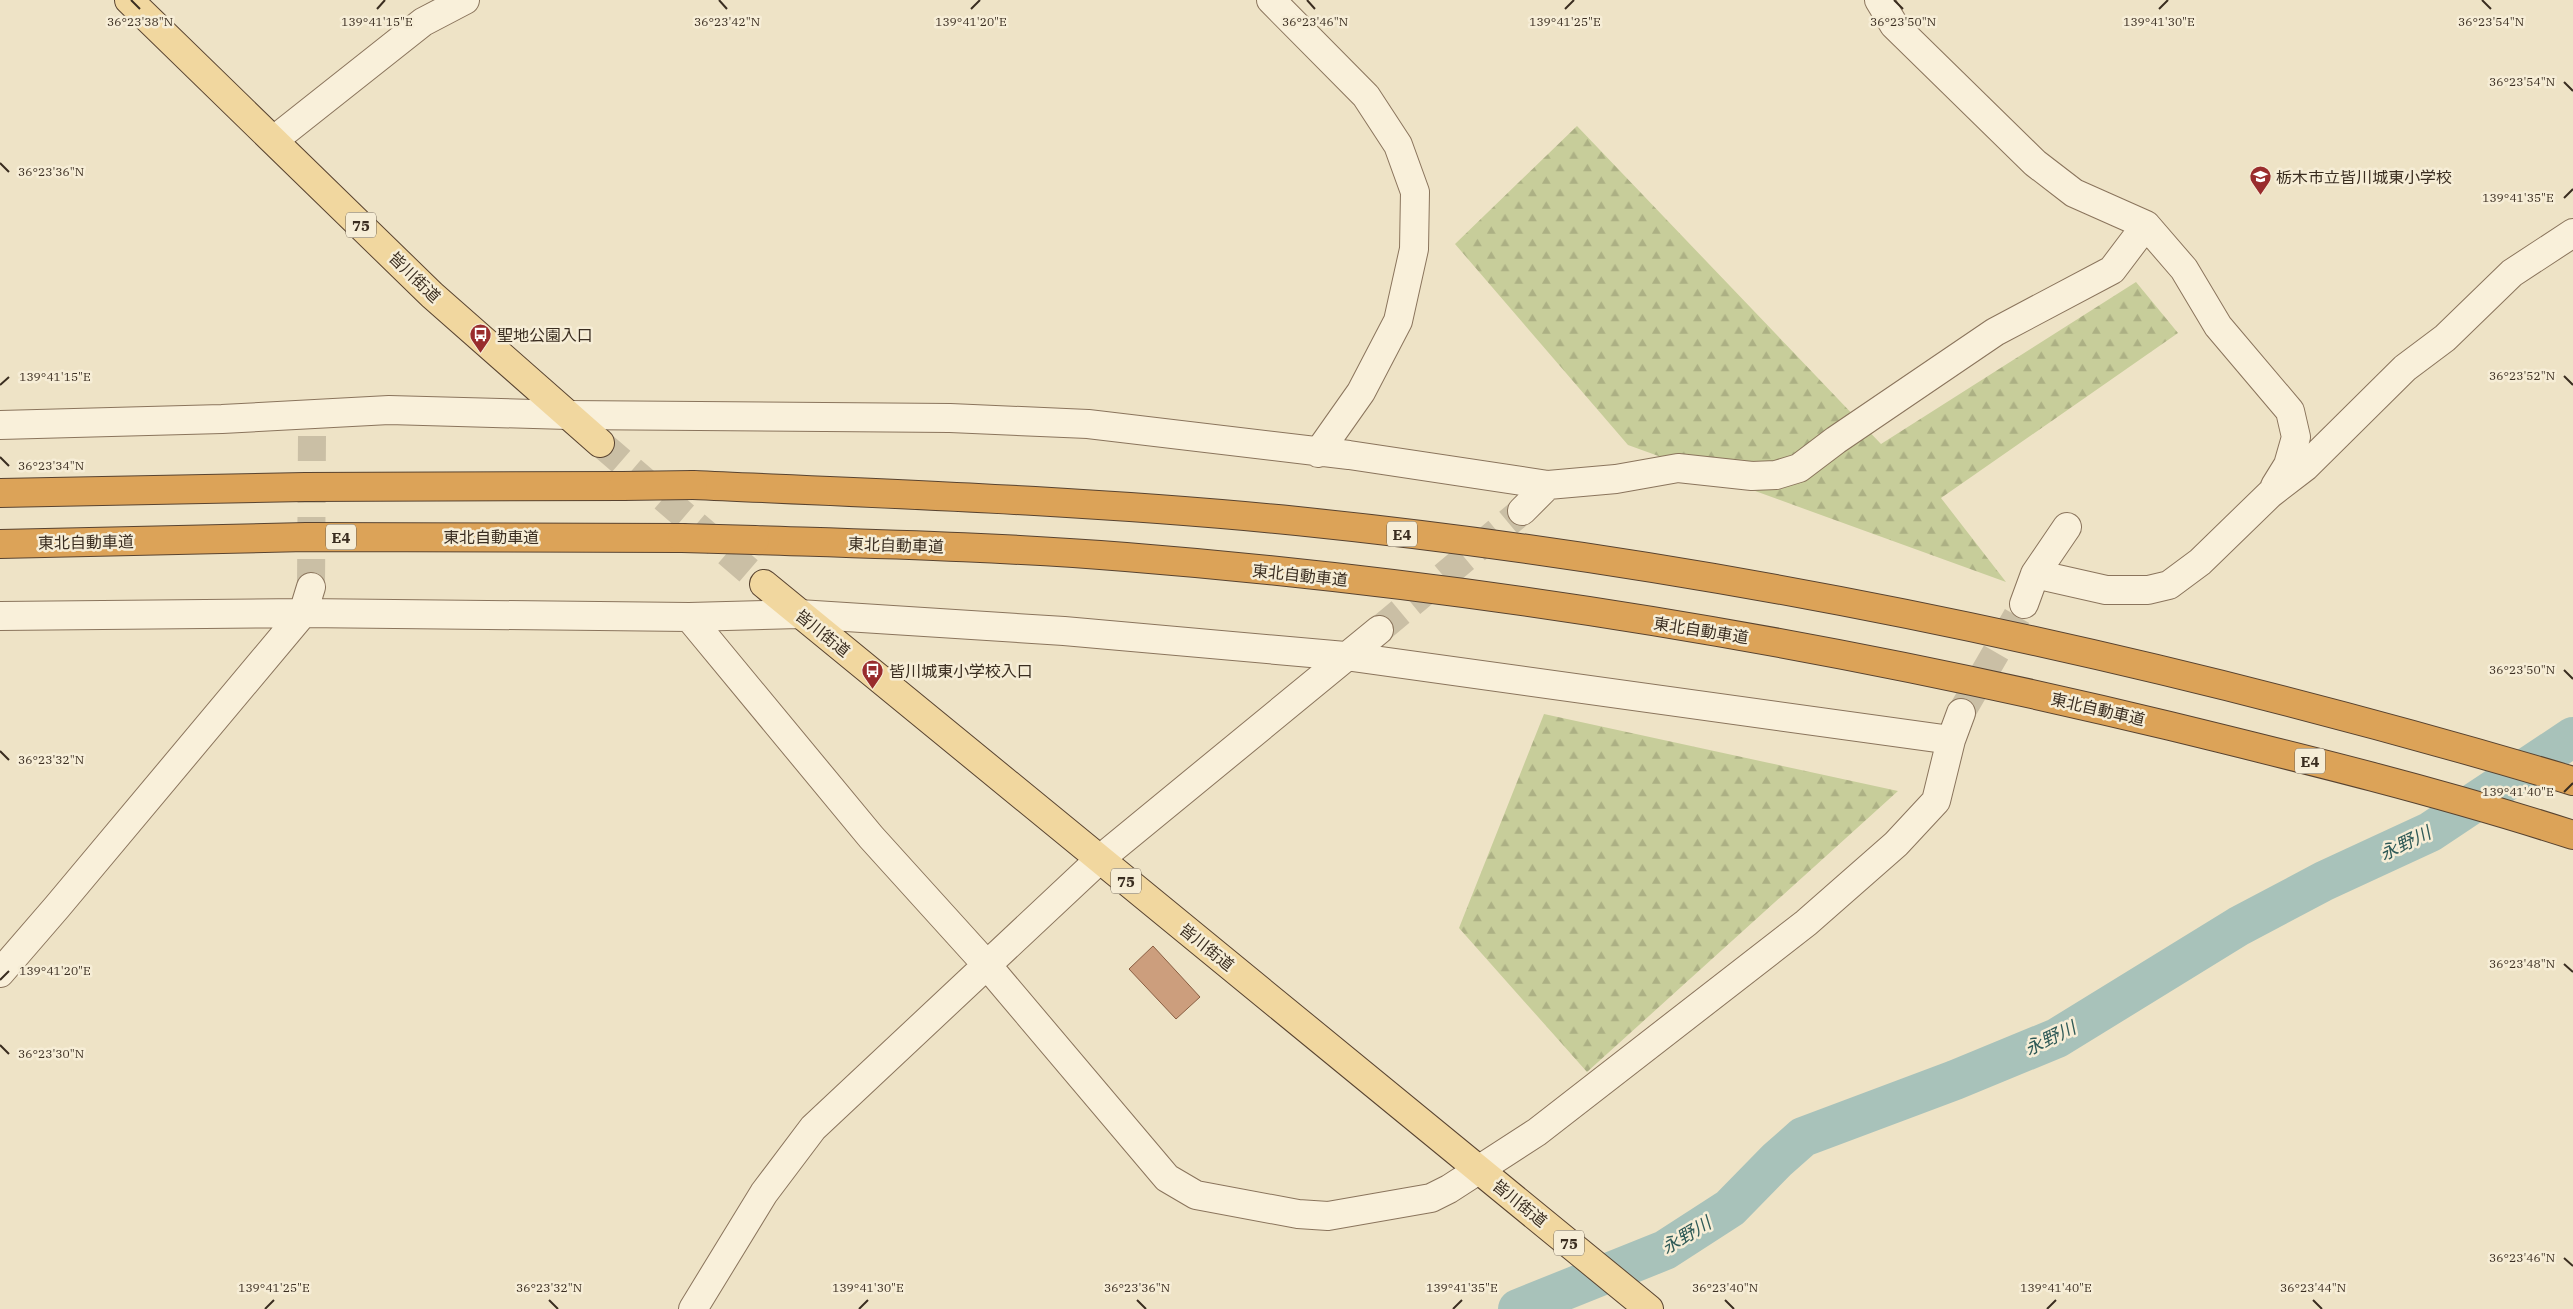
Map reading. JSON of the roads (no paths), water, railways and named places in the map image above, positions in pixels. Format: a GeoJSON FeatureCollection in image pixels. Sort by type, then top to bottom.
{"type":"FeatureCollection","features":[{"type":"Feature","properties":{"kind":"highway","name":"E4"},"geometry":{"type":"LineString","coordinates":[[0,493],[315,487],[694,486],[1122,505],[1301,522],[1561,555],[1786,591],[1940,621],[2238,687],[2433,739],[2573,781]]}},
{"type":"Feature","properties":{"kind":"highway","name":"東北自動車道"},"geometry":{"type":"LineString","coordinates":[[0,544],[306,537],[682,538],[1014,550],[1127,557],[1300,574],[1551,606],[1772,642],[1922,669],[2054,698],[2406,785],[2568,834]]}},
{"type":"Feature","properties":{"kind":"main road","name":"皆川街道"},"geometry":{"type":"LineString","coordinates":[[129,0],[432,295],[600,443]]}},
{"type":"Feature","properties":{"kind":"main road","name":"皆川街道"},"geometry":{"type":"LineString","coordinates":[[764,584],[1649,1309]]}},
{"type":"Feature","properties":{"kind":"street"},"geometry":{"type":"LineString","coordinates":[[274,140],[423,22],[465,0]]}},
{"type":"Feature","properties":{"kind":"street"},"geometry":{"type":"LineString","coordinates":[[1271,0],[1366,96],[1398,145],[1415,192],[1414,249],[1398,321],[1361,392],[1318,453]]}},
{"type":"Feature","properties":{"kind":"street"},"geometry":{"type":"LineString","coordinates":[[1879,0],[1894,25],[2036,163],[2074,193],[2146,226],[2184,269],[2218,326],[2290,411],[2296,437],[2288,465],[2270,494]]}},
{"type":"Feature","properties":{"kind":"street"},"geometry":{"type":"LineString","coordinates":[[3,422],[222,419],[312,425],[388,410],[568,415],[950,418],[1078,423],[1318,453],[1548,485],[1616,479],[1678,468],[1752,476],[1776,475],[1799,468],[1995,332],[2112,270],[2146,226]]}},
{"type":"Feature","properties":{"kind":"street"},"geometry":{"type":"LineString","coordinates":[[2036,574],[2106,590],[2148,590],[2169,585],[2200,562],[2270,494],[2305,467],[2404,368],[2445,338],[2512,273],[2573,233]]}},
{"type":"Feature","properties":{"kind":"street"},"geometry":{"type":"LineString","coordinates":[[1522,511],[1548,485]]}},
{"type":"Feature","properties":{"kind":"street"},"geometry":{"type":"LineString","coordinates":[[2024,604],[2036,574],[2067,527]]}},
{"type":"Feature","properties":{"kind":"street"},"geometry":{"type":"LineString","coordinates":[[0,972],[58,907],[303,613],[311,587]]}},
{"type":"Feature","properties":{"kind":"street"},"geometry":{"type":"LineString","coordinates":[[0,616],[303,613],[689,618],[799,614],[1064,631],[1345,656],[1951,740]]}},
{"type":"Feature","properties":{"kind":"street"},"geometry":{"type":"LineString","coordinates":[[689,618],[871,837],[986,964],[1167,1178],[1196,1195],[1298,1214],[1328,1216],[1431,1198],[1484,1173],[1791,934],[1896,844],[1936,801],[1951,740],[1961,713]]}},
{"type":"Feature","properties":{"kind":"street"},"geometry":{"type":"LineString","coordinates":[[693,1309],[764,1194],[813,1128],[1100,859],[1379,630]]}},
{"type":"Feature","properties":{"kind":"waterway","name":"永野川"},"geometry":{"type":"LineString","coordinates":[[1518,1309],[1665,1250],[1730,1208],[1777,1160],[1803,1137],[1955,1080],[2057,1038],[2239,926],[2324,881],[2430,832],[2573,737]]}},
{"type":"Feature","properties":{"kind":"tunnel"},"geometry":{"type":"LineString","coordinates":[[311,587],[312,436]]}},
{"type":"Feature","properties":{"kind":"tunnel"},"geometry":{"type":"LineString","coordinates":[[600,443],[764,584]]}},
{"type":"Feature","properties":{"kind":"tunnel"},"geometry":{"type":"LineString","coordinates":[[1379,630],[1522,511]]}},
{"type":"Feature","properties":{"kind":"tunnel"},"geometry":{"type":"LineString","coordinates":[[1961,713],[2024,604]]}},
{"type":"Feature","properties":{"kind":"place","name":"栃木市立皆川城東小学校"},"geometry":{"type":"Point","coordinates":[2260,196]}},
{"type":"Feature","properties":{"kind":"place","name":"聖地公園入口"},"geometry":{"type":"Point","coordinates":[481,354]}},
{"type":"Feature","properties":{"kind":"place","name":"皆川城東小学校入口"},"geometry":{"type":"Point","coordinates":[873,690]}}]}
